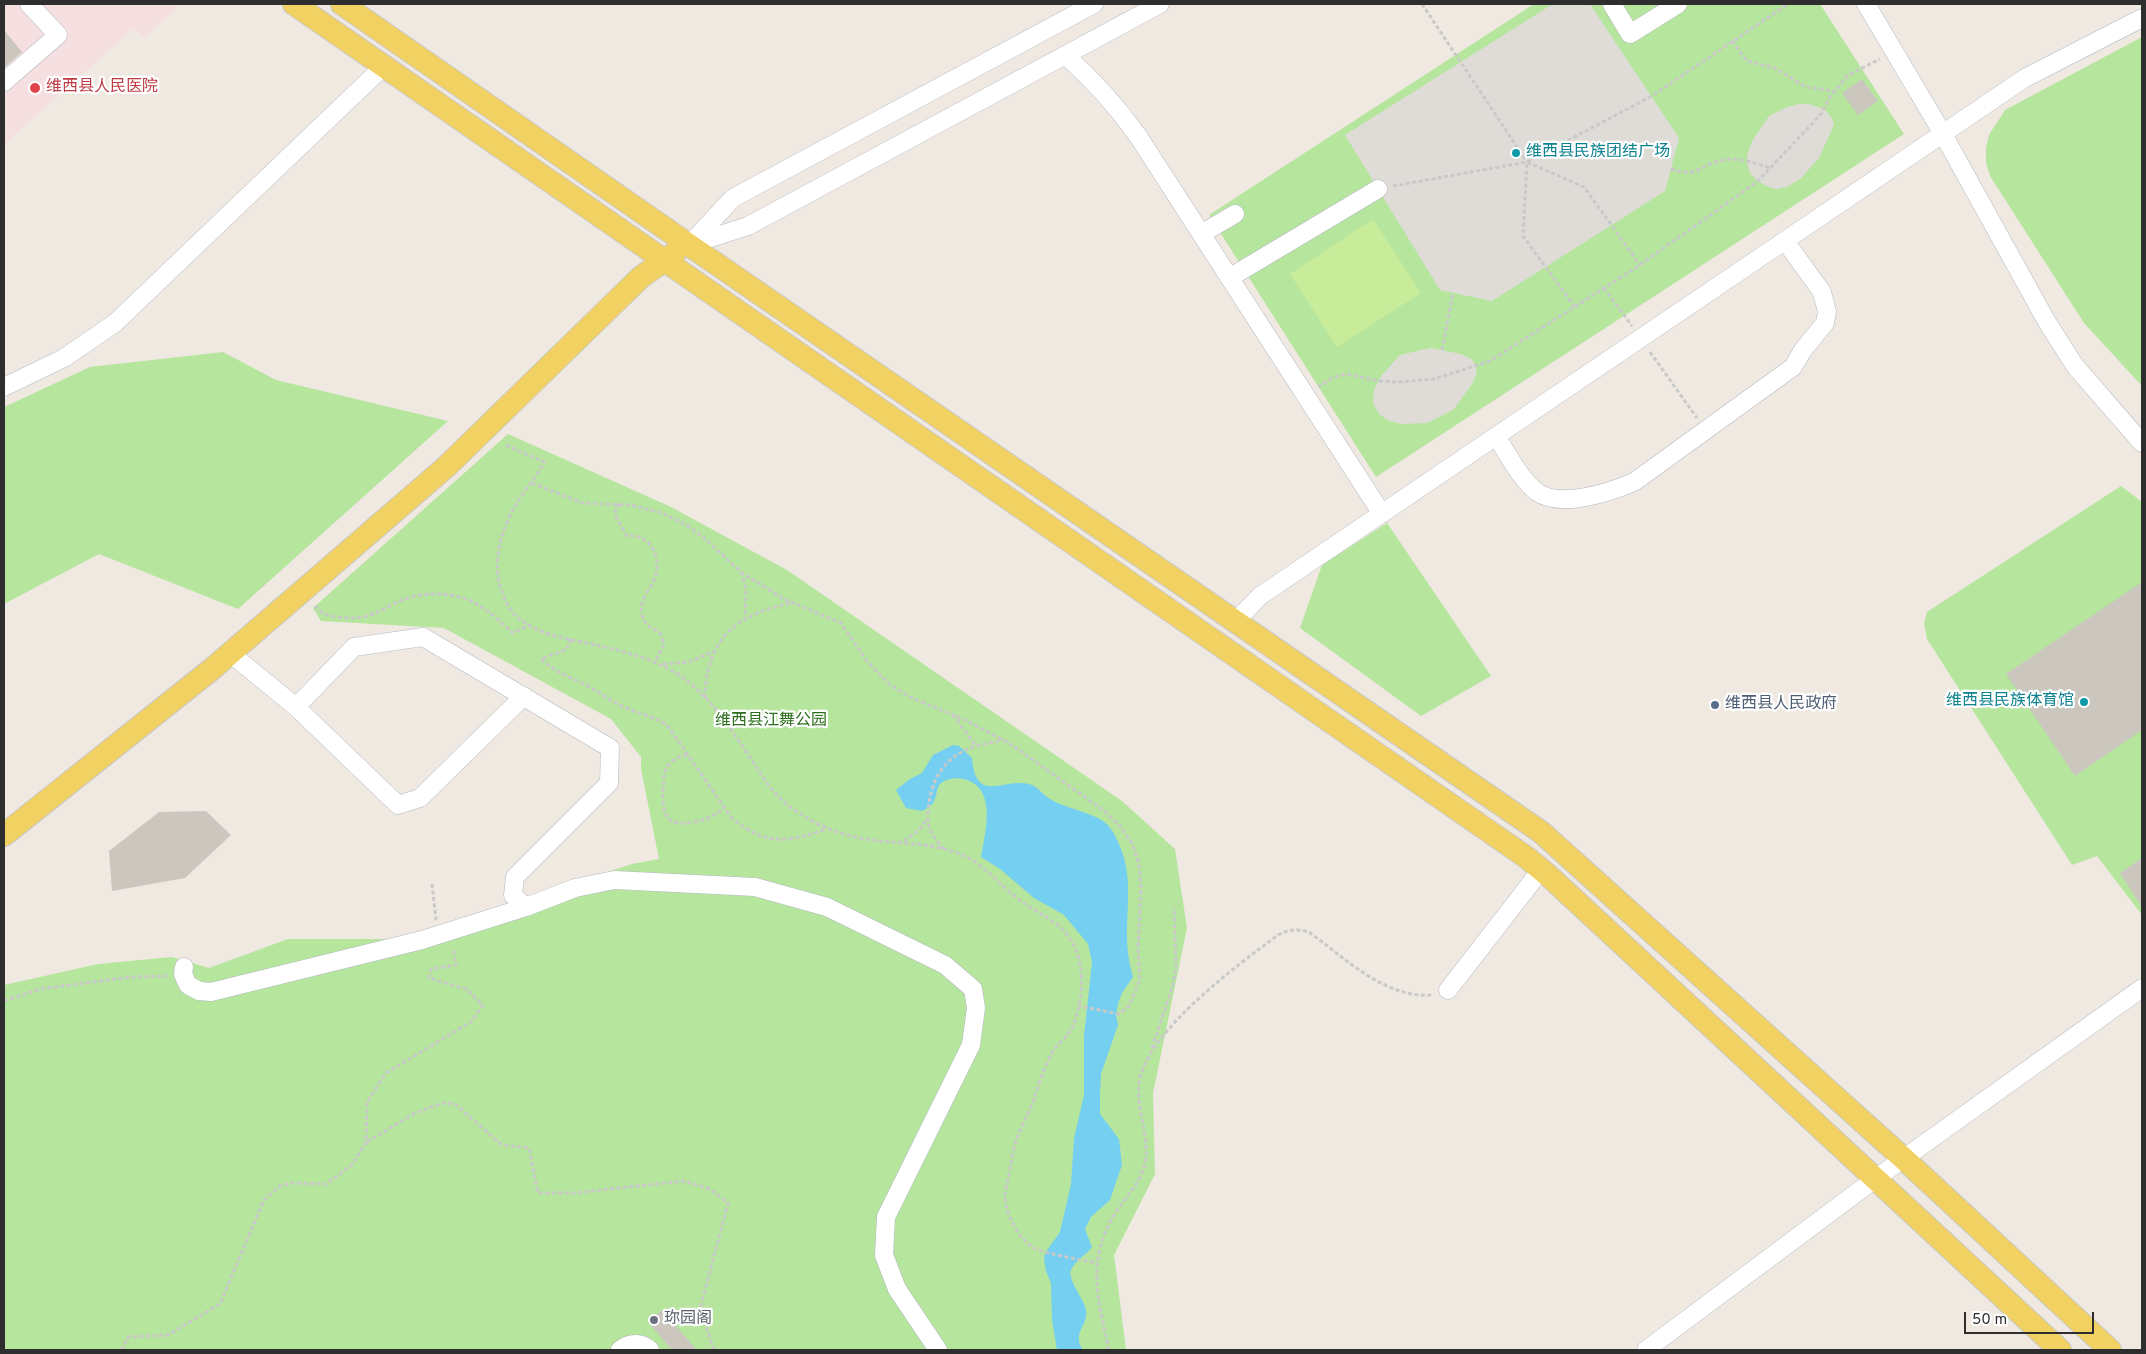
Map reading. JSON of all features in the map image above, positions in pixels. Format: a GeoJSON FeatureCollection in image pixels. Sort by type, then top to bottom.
{"type":"FeatureCollection","features":[{"type":"Feature","properties":{"kind":"main road"},"geometry":{"type":"LineString","coordinates":[[294,4],[1526,856],[2060,1350]]}},
{"type":"Feature","properties":{"kind":"main road"},"geometry":{"type":"LineString","coordinates":[[342,4],[1540,832],[1903,1158],[2110,1350]]}},
{"type":"Feature","properties":{"kind":"main road"},"geometry":{"type":"LineString","coordinates":[[4,835],[230,653],[301,592],[446,467],[641,277],[689,245]]}},
{"type":"Feature","properties":{"kind":"street"},"geometry":{"type":"LineString","coordinates":[[4,82],[58,34],[29,4]]}},
{"type":"Feature","properties":{"kind":"street"},"geometry":{"type":"LineString","coordinates":[[689,245],[733,198],[1094,4]]}},
{"type":"Feature","properties":{"kind":"street"},"geometry":{"type":"LineString","coordinates":[[689,245],[748,226],[1160,4]]}},
{"type":"Feature","properties":{"kind":"street"},"geometry":{"type":"LineString","coordinates":[[1612,4],[1630,34],[1678,4]]}},
{"type":"Feature","properties":{"kind":"street"},"geometry":{"type":"LineString","coordinates":[[1866,4],[1943,134],[2047,322],[2076,366],[2142,443]]}},
{"type":"Feature","properties":{"kind":"street"},"geometry":{"type":"LineString","coordinates":[[1236,621],[1260,596],[2025,78],[2142,18]]}},
{"type":"Feature","properties":{"kind":"street"},"geometry":{"type":"LineString","coordinates":[[1065,55],[1092,79],[1116,106],[1382,514]]}},
{"type":"Feature","properties":{"kind":"street"},"geometry":{"type":"LineString","coordinates":[[4,387],[64,358],[115,323],[384,66]]}},
{"type":"Feature","properties":{"kind":"street"},"geometry":{"type":"LineString","coordinates":[[1229,278],[1378,189]]}},
{"type":"Feature","properties":{"kind":"street"},"geometry":{"type":"LineString","coordinates":[[1201,234],[1235,214]]}},
{"type":"Feature","properties":{"kind":"street"},"geometry":{"type":"LineString","coordinates":[[1496,436],[1531,486],[1547,498],[1558,500],[1606,493],[1634,482],[1793,367],[1803,350],[1825,322],[1826,304],[1822,292],[1785,241]]}},
{"type":"Feature","properties":{"kind":"street"},"geometry":{"type":"LineString","coordinates":[[296,707],[354,647],[423,638],[610,748],[609,784],[515,877],[513,895],[526,907]]}},
{"type":"Feature","properties":{"kind":"street"},"geometry":{"type":"LineString","coordinates":[[230,653],[296,707],[398,805],[420,798],[524,696]]}},
{"type":"Feature","properties":{"kind":"street"},"geometry":{"type":"LineString","coordinates":[[1448,990],[1541,870]]}},
{"type":"Feature","properties":{"kind":"street"},"geometry":{"type":"LineString","coordinates":[[184,970],[188,985],[193,989],[211,992],[442,933],[526,907],[575,888],[614,880],[754,887],[827,908],[945,965],[973,989],[976,1008],[971,1045],[886,1218],[884,1255],[897,1289],[938,1350]]}},
{"type":"Feature","properties":{"kind":"street"},"geometry":{"type":"LineString","coordinates":[[1646,1350],[1903,1158],[2142,988]]}},
{"type":"Feature","properties":{"kind":"street"},"geometry":{"type":"LineString","coordinates":[[620,1350],[631,1344],[638,1344],[650,1350]]}},
{"type":"Feature","properties":{"kind":"path"},"geometry":{"type":"LineString","coordinates":[[1422,4],[1527,162],[1584,187],[1640,266]]}},
{"type":"Feature","properties":{"kind":"path"},"geometry":{"type":"LineString","coordinates":[[1378,189],[1527,162],[1652,96],[1788,4]]}},
{"type":"Feature","properties":{"kind":"path"},"geometry":{"type":"LineString","coordinates":[[1732,41],[1747,61],[1775,68],[1806,87],[1834,91]]}},
{"type":"Feature","properties":{"kind":"path"},"geometry":{"type":"LineString","coordinates":[[1305,395],[1334,376],[1347,374],[1379,381],[1398,382],[1434,379],[1490,361],[1640,266],[1758,181],[1821,114],[1834,91],[1848,75],[1875,62],[1893,50]]}},
{"type":"Feature","properties":{"kind":"path"},"geometry":{"type":"LineString","coordinates":[[1671,169],[1684,174],[1694,173],[1723,160],[1735,160],[1771,168]]}},
{"type":"Feature","properties":{"kind":"path"},"geometry":{"type":"LineString","coordinates":[[1527,162],[1523,236],[1575,307]]}},
{"type":"Feature","properties":{"kind":"path"},"geometry":{"type":"LineString","coordinates":[[1604,288],[1622,311]]}},
{"type":"Feature","properties":{"kind":"path"},"geometry":{"type":"LineString","coordinates":[[1442,350],[1453,293]]}},
{"type":"Feature","properties":{"kind":"path"},"geometry":{"type":"LineString","coordinates":[[1641,338],[1705,430]]}},
{"type":"Feature","properties":{"kind":"path"},"geometry":{"type":"LineString","coordinates":[[506,445],[544,462],[532,483],[522,494],[508,520],[496,564],[498,583],[506,603],[514,615],[529,625],[558,637],[655,662],[681,676],[720,714],[775,794],[792,808],[826,829],[853,837],[903,842],[944,850],[969,858],[988,871],[1030,908],[1050,918],[1065,932],[1080,964],[1079,1006],[1072,1029],[1054,1050],[1040,1078],[1014,1146],[1005,1197],[1009,1212],[1018,1231],[1032,1248],[1097,1263]]}},
{"type":"Feature","properties":{"kind":"path"},"geometry":{"type":"LineString","coordinates":[[532,483],[582,503],[630,504],[662,513],[684,524],[703,537],[742,572],[784,599],[841,623],[867,662],[890,684],[910,696],[952,714],[1003,740],[1103,810],[1120,826],[1132,843],[1139,864],[1141,888],[1138,950],[1140,980],[1129,1006],[1119,1014],[1079,1006]]}},
{"type":"Feature","properties":{"kind":"path"},"geometry":{"type":"LineString","coordinates":[[619,504],[615,510],[617,519],[627,536],[635,535],[649,542],[656,556],[658,568],[655,582],[646,593],[641,612],[647,625],[660,633],[664,644],[655,662]]}},
{"type":"Feature","properties":{"kind":"path"},"geometry":{"type":"LineString","coordinates":[[742,572],[746,589],[745,618]]}},
{"type":"Feature","properties":{"kind":"path"},"geometry":{"type":"LineString","coordinates":[[301,592],[324,615],[350,619],[367,617],[413,597],[446,595],[463,598],[478,604],[513,633],[529,625]]}},
{"type":"Feature","properties":{"kind":"path"},"geometry":{"type":"LineString","coordinates":[[660,664],[668,665],[689,662],[714,650],[734,627],[745,618],[774,606],[793,603]]}},
{"type":"Feature","properties":{"kind":"path"},"geometry":{"type":"LineString","coordinates":[[571,639],[567,649],[541,659],[555,671],[587,685],[625,708],[659,720],[667,725],[731,817],[742,827],[755,836],[788,840],[826,829]]}},
{"type":"Feature","properties":{"kind":"path"},"geometry":{"type":"LineString","coordinates":[[705,698],[707,676],[714,650]]}},
{"type":"Feature","properties":{"kind":"path"},"geometry":{"type":"LineString","coordinates":[[952,714],[976,746]]}},
{"type":"Feature","properties":{"kind":"path"},"geometry":{"type":"LineString","coordinates":[[944,850],[930,830],[928,818],[932,788],[940,770],[956,755],[976,746],[1003,740]]}},
{"type":"Feature","properties":{"kind":"path"},"geometry":{"type":"LineString","coordinates":[[687,754],[672,761],[665,772],[663,811],[676,824],[682,824],[715,817],[724,807]]}},
{"type":"Feature","properties":{"kind":"path"},"geometry":{"type":"LineString","coordinates":[[903,842],[918,831],[928,818]]}},
{"type":"Feature","properties":{"kind":"path"},"geometry":{"type":"LineString","coordinates":[[366,1142],[367,1102],[386,1073],[471,1022],[483,1005],[466,989],[429,978],[431,968],[456,965],[442,933],[433,901],[432,884]]}},
{"type":"Feature","properties":{"kind":"path"},"geometry":{"type":"LineString","coordinates":[[1109,1350],[1096,1284],[1097,1263],[1100,1248],[1114,1216],[1137,1182],[1145,1166],[1146,1149],[1138,1100],[1140,1081],[1160,1018],[1172,988],[1176,968],[1174,907]]}},
{"type":"Feature","properties":{"kind":"path"},"geometry":{"type":"LineString","coordinates":[[1151,1051],[1192,1005],[1278,935],[1287,931],[1299,929],[1309,932],[1380,984],[1413,994],[1432,996],[1448,990]]}},
{"type":"Feature","properties":{"kind":"path"},"geometry":{"type":"LineString","coordinates":[[4,1001],[40,989],[184,970]]}},
{"type":"Feature","properties":{"kind":"path"},"geometry":{"type":"LineString","coordinates":[[122,1350],[128,1337],[168,1335],[220,1304],[264,1200],[280,1186],[291,1183],[326,1184],[353,1164],[366,1142],[415,1113],[443,1102],[455,1104],[502,1145],[529,1148],[538,1193],[574,1193],[684,1181],[710,1189],[728,1203],[700,1308],[714,1350]]}},
{"type":"Feature","properties":{"kind":"shaded area","name":"维西县人民医院"},"geometry":{"type":"Polygon","coordinates":[[[4,4],[181,4],[145,37],[133,29],[4,144],[4,4]]]}},
{"type":"Feature","properties":{"kind":"shaded area","name":"维西县民族团结广场"},"geometry":{"type":"Polygon","coordinates":[[[1553,4],[1590,4],[1679,138],[1665,191],[1492,301],[1440,290],[1345,135],[1553,4]]]}},
{"type":"Feature","properties":{"kind":"shaded area"},"geometry":{"type":"Polygon","coordinates":[[[1808,104],[1824,109],[1834,123],[1832,129],[1819,158],[1801,178],[1787,187],[1777,189],[1768,187],[1750,173],[1747,156],[1752,141],[1769,116],[1787,107],[1808,104]]]}},
{"type":"Feature","properties":{"kind":"shaded area"},"geometry":{"type":"Polygon","coordinates":[[[1430,348],[1461,354],[1473,360],[1477,372],[1472,384],[1453,410],[1427,423],[1402,424],[1389,421],[1379,414],[1373,403],[1374,390],[1381,376],[1400,355],[1430,348]]]}},
{"type":"Feature","properties":{"kind":"green space"},"geometry":{"type":"Polygon","coordinates":[[[1534,4],[1820,4],[1904,134],[1376,477],[1209,215],[1534,4]]]}},
{"type":"Feature","properties":{"kind":"green space"},"geometry":{"type":"Polygon","coordinates":[[[2142,37],[2142,386],[2084,323],[1990,176],[1986,163],[1986,148],[1989,135],[2005,110],[2142,37]]]}},
{"type":"Feature","properties":{"kind":"green space"},"geometry":{"type":"Polygon","coordinates":[[[1373,219],[1421,293],[1337,347],[1290,274],[1373,219]]]}},
{"type":"Feature","properties":{"kind":"green space"},"geometry":{"type":"Polygon","coordinates":[[[223,352],[276,380],[448,421],[238,609],[99,554],[4,604],[4,407],[90,367],[223,352]]]}},
{"type":"Feature","properties":{"kind":"green space","name":"维西县江舞公园"},"geometry":{"type":"Polygon","coordinates":[[[508,434],[671,507],[787,570],[1122,801],[1175,849],[1187,928],[1153,1093],[1155,1174],[1114,1255],[1126,1350],[4,1350],[4,985],[98,964],[172,957],[209,968],[288,939],[404,939],[632,864],[659,859],[641,769],[641,757],[611,719],[444,628],[321,621],[313,608],[508,434]]]}},
{"type":"Feature","properties":{"kind":"green space"},"geometry":{"type":"Polygon","coordinates":[[[2121,486],[2142,502],[2142,915],[2097,856],[2072,865],[1927,639],[1924,623],[1927,612],[2121,486]]]}},
{"type":"Feature","properties":{"kind":"green space"},"geometry":{"type":"Polygon","coordinates":[[[1387,523],[1491,676],[1421,716],[1300,628],[1322,565],[1387,523]]]}},
{"type":"Feature","properties":{"kind":"water"},"geometry":{"type":"Polygon","coordinates":[[[953,745],[959,746],[972,758],[979,781],[986,785],[1022,783],[1032,785],[1056,802],[1103,821],[1115,836],[1126,865],[1128,888],[1127,946],[1133,977],[1122,993],[1118,1004],[1116,1015],[1118,1025],[1101,1074],[1100,1093],[1100,1114],[1119,1139],[1122,1165],[1110,1200],[1091,1217],[1085,1229],[1092,1247],[1075,1264],[1070,1274],[1086,1310],[1085,1320],[1079,1334],[1083,1350],[1057,1350],[1052,1320],[1051,1283],[1044,1259],[1045,1253],[1060,1232],[1071,1184],[1074,1138],[1084,1095],[1084,1036],[1092,962],[1088,944],[1064,915],[1034,898],[1000,869],[981,857],[987,814],[986,803],[976,785],[961,778],[947,780],[939,785],[934,801],[929,807],[922,811],[906,808],[896,790],[910,779],[922,773],[933,755],[953,745]]]}},
{"type":"Feature","properties":{"kind":"building"},"geometry":{"type":"Polygon","coordinates":[[[4,30],[22,52],[4,68],[4,30]]]}},
{"type":"Feature","properties":{"kind":"building"},"geometry":{"type":"Polygon","coordinates":[[[1862,79],[1878,101],[1858,115],[1842,93],[1862,79]]]}},
{"type":"Feature","properties":{"kind":"building","name":"维西县民族体育馆"},"geometry":{"type":"Polygon","coordinates":[[[2142,582],[2142,730],[2075,776],[2006,674],[2142,582]]]}},
{"type":"Feature","properties":{"kind":"building"},"geometry":{"type":"Polygon","coordinates":[[[206,811],[231,835],[185,878],[112,891],[109,851],[159,812],[206,811]]]}},
{"type":"Feature","properties":{"kind":"building"},"geometry":{"type":"Polygon","coordinates":[[[2142,858],[2142,907],[2120,873],[2142,858]]]}},
{"type":"Feature","properties":{"kind":"building"},"geometry":{"type":"Polygon","coordinates":[[[662,1310],[697,1350],[672,1350],[648,1322],[662,1310]]]}},
{"type":"Feature","properties":{"kind":"place","name":"维西县人民医院"},"geometry":{"type":"Point","coordinates":[35,88]}},
{"type":"Feature","properties":{"kind":"place","name":"维西县民族团结广场"},"geometry":{"type":"Point","coordinates":[1516,153]}},
{"type":"Feature","properties":{"kind":"place","name":"维西县民族体育馆"},"geometry":{"type":"Point","coordinates":[2084,702]}},
{"type":"Feature","properties":{"kind":"place","name":"维西县人民政府"},"geometry":{"type":"Point","coordinates":[1715,705]}},
{"type":"Feature","properties":{"kind":"place","name":"珎园阁"},"geometry":{"type":"Point","coordinates":[654,1320]}}]}
